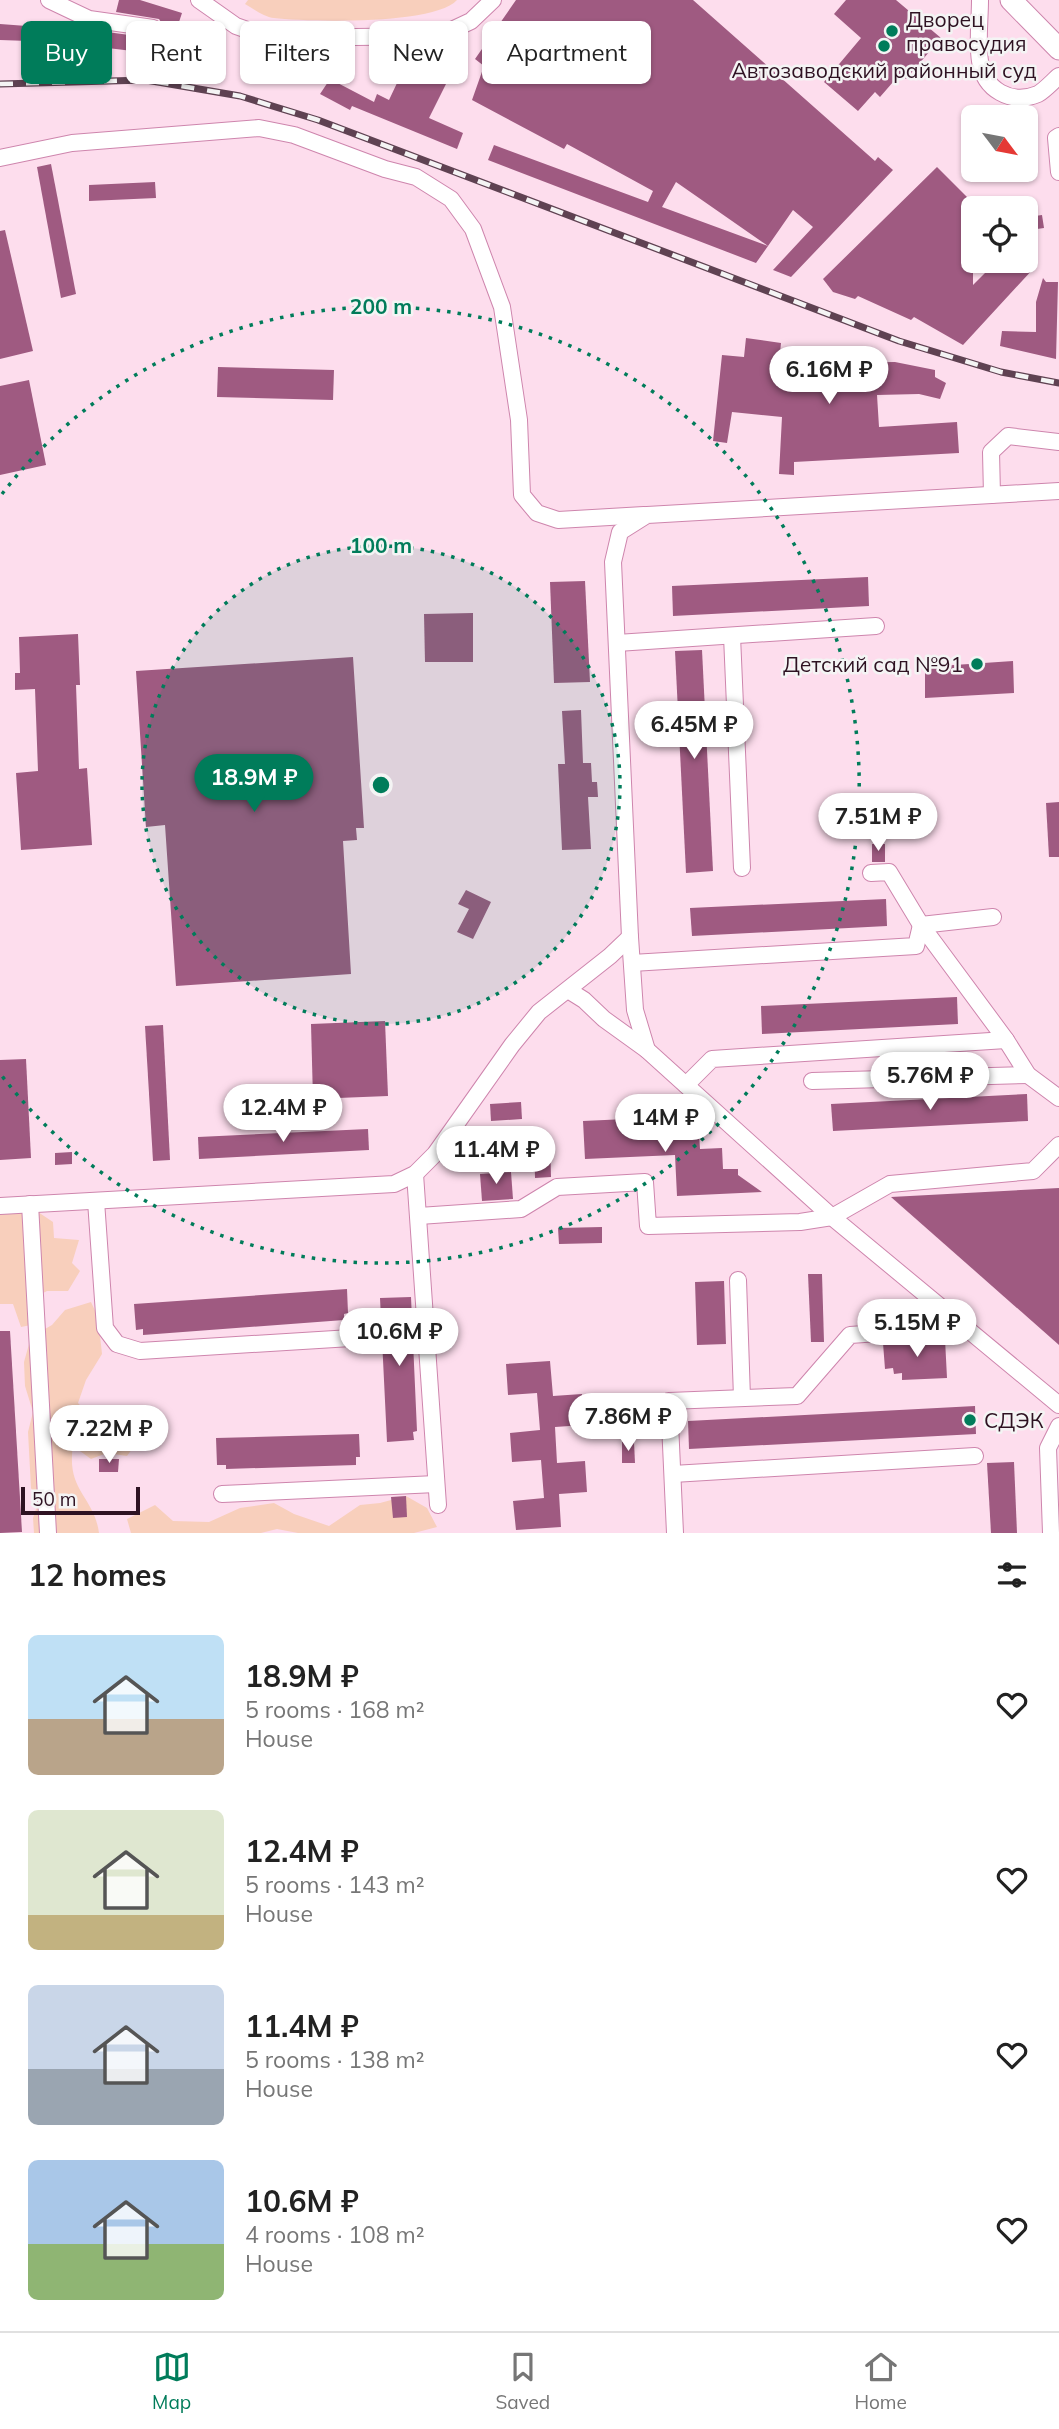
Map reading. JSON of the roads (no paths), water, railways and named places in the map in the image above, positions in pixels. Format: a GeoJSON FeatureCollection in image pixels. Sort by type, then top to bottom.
{"type":"FeatureCollection","features":[{"type":"Feature","properties":{"kind":"main road"},"geometry":{"type":"LineString","coordinates":[[1011,0],[1059,49]]}},
{"type":"Feature","properties":{"kind":"street"},"geometry":{"type":"LineString","coordinates":[[49,0],[89,19],[126,24]]}},
{"type":"Feature","properties":{"kind":"street"},"geometry":{"type":"LineString","coordinates":[[199,0],[236,26],[270,38],[439,36],[471,21],[493,0]]}},
{"type":"Feature","properties":{"kind":"street"},"geometry":{"type":"LineString","coordinates":[[980,0],[980,62],[986,80],[998,92],[1017,99],[1039,93],[1059,76]]}},
{"type":"Feature","properties":{"kind":"street"},"geometry":{"type":"LineString","coordinates":[[0,158],[72,143],[258,128],[294,135],[385,169],[416,177],[451,199],[473,229],[502,307],[519,420],[522,495],[537,513],[558,520],[1059,491]]}},
{"type":"Feature","properties":{"kind":"street"},"geometry":{"type":"LineString","coordinates":[[1059,136],[1056,138],[1059,172]]}},
{"type":"Feature","properties":{"kind":"street"},"geometry":{"type":"LineString","coordinates":[[992,495],[991,452],[1008,436],[1059,442]]}},
{"type":"Feature","properties":{"kind":"street"},"geometry":{"type":"LineString","coordinates":[[647,515],[621,532],[613,562],[629,937],[635,1010],[647,1050]]}},
{"type":"Feature","properties":{"kind":"street"},"geometry":{"type":"LineString","coordinates":[[617,643],[876,626]]}},
{"type":"Feature","properties":{"kind":"street"},"geometry":{"type":"LineString","coordinates":[[732,636],[742,868]]}},
{"type":"Feature","properties":{"kind":"street"},"geometry":{"type":"LineString","coordinates":[[871,873],[889,872],[921,925],[1006,1040],[1028,1075],[1059,1098]]}},
{"type":"Feature","properties":{"kind":"street"},"geometry":{"type":"LineString","coordinates":[[921,925],[993,917]]}},
{"type":"Feature","properties":{"kind":"street"},"geometry":{"type":"LineString","coordinates":[[598,965],[611,962],[632,970],[916,946],[921,925]]}},
{"type":"Feature","properties":{"kind":"street"},"geometry":{"type":"LineString","coordinates":[[0,1206],[394,1184],[415,1174],[435,1154],[539,1012],[629,937]]}},
{"type":"Feature","properties":{"kind":"street"},"geometry":{"type":"LineString","coordinates":[[583,977],[579,989],[587,1002]]}},
{"type":"Feature","properties":{"kind":"street"},"geometry":{"type":"LineString","coordinates":[[568,990],[647,1050],[832,1217],[1059,1405]]}},
{"type":"Feature","properties":{"kind":"street"},"geometry":{"type":"LineString","coordinates":[[607,1022],[617,1021],[628,1013],[635,1000]]}},
{"type":"Feature","properties":{"kind":"street"},"geometry":{"type":"LineString","coordinates":[[686,1085],[712,1059],[1006,1040]]}},
{"type":"Feature","properties":{"kind":"street"},"geometry":{"type":"LineString","coordinates":[[812,1081],[1028,1075]]}},
{"type":"Feature","properties":{"kind":"street"},"geometry":{"type":"LineString","coordinates":[[419,1216],[521,1209],[557,1186],[645,1182],[648,1226],[800,1222],[832,1217],[890,1184],[1033,1171],[1059,1145]]}},
{"type":"Feature","properties":{"kind":"street"},"geometry":{"type":"LineString","coordinates":[[415,1174],[438,1505]]}},
{"type":"Feature","properties":{"kind":"street"},"geometry":{"type":"LineString","coordinates":[[96,1201],[105,1328],[117,1344],[139,1351],[351,1338]]}},
{"type":"Feature","properties":{"kind":"street"},"geometry":{"type":"LineString","coordinates":[[30,1204],[48,1533]]}},
{"type":"Feature","properties":{"kind":"street"},"geometry":{"type":"LineString","coordinates":[[738,1280],[742,1398]]}},
{"type":"Feature","properties":{"kind":"street"},"geometry":{"type":"LineString","coordinates":[[675,1533],[669,1401],[797,1396],[850,1335],[964,1327]]}},
{"type":"Feature","properties":{"kind":"street"},"geometry":{"type":"LineString","coordinates":[[1051,1533],[1048,1448],[1059,1426]]}},
{"type":"Feature","properties":{"kind":"street"},"geometry":{"type":"LineString","coordinates":[[673,1474],[975,1456]]}},
{"type":"Feature","properties":{"kind":"street"},"geometry":{"type":"LineString","coordinates":[[222,1494],[436,1484]]}},
{"type":"Feature","properties":{"kind":"railway"},"geometry":{"type":"LineString","coordinates":[[0,84],[146,80],[240,96],[318,120],[899,341],[1001,372],[1059,383]]}},
{"type":"Feature","properties":{"kind":"place","name":"Дворец правосудия"},"geometry":{"type":"Point","coordinates":[892,31]}},
{"type":"Feature","properties":{"kind":"place","name":"Автозаводский районный суд"},"geometry":{"type":"Point","coordinates":[884,46]}},
{"type":"Feature","properties":{"kind":"place","name":"Детский сад №91"},"geometry":{"type":"Point","coordinates":[977,664]}},
{"type":"Feature","properties":{"kind":"place","name":"СДЭК"},"geometry":{"type":"Point","coordinates":[970,1420]}}]}
